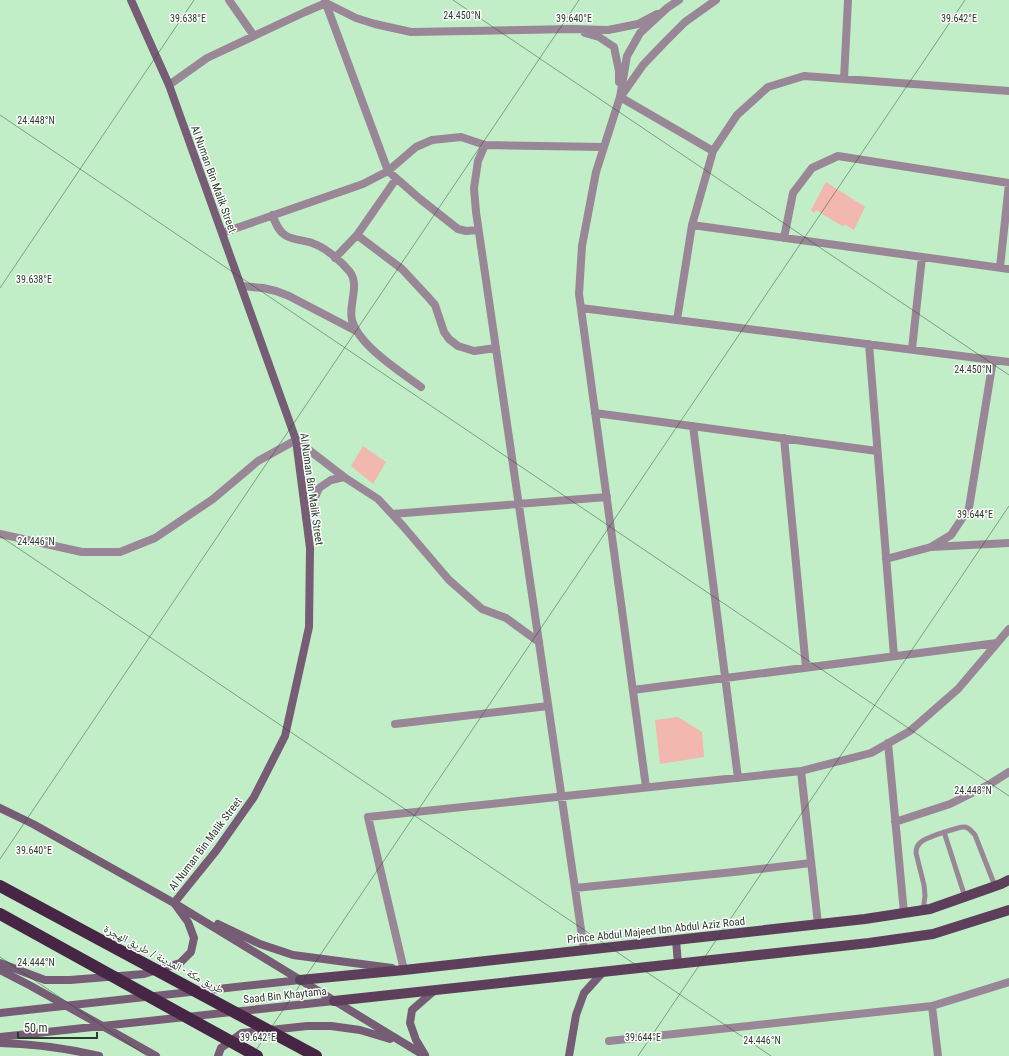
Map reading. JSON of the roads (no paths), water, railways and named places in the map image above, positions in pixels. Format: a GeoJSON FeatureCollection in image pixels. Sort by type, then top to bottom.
{"type":"FeatureCollection","features":[{"type":"Feature","properties":{"kind":"highway","name":"طريق مكة - المدينة / طريق الهجرة"},"geometry":{"type":"LineString","coordinates":[[0,886],[316,1056]]}},
{"type":"Feature","properties":{"kind":"highway"},"geometry":{"type":"LineString","coordinates":[[0,914],[257,1056]]}},
{"type":"Feature","properties":{"kind":"main road","name":"Al Numan Bin Malik Street"},"geometry":{"type":"LineString","coordinates":[[131,0],[169,85],[296,440],[310,548],[309,627],[284,736],[254,797],[216,851],[174,903]]}},
{"type":"Feature","properties":{"kind":"main road"},"geometry":{"type":"LineString","coordinates":[[0,808],[32,824],[185,909],[425,1056]]}},
{"type":"Feature","properties":{"kind":"main road","name":"Prince Abdul Majeed Ibn Abdul Aziz Road"},"geometry":{"type":"LineString","coordinates":[[300,980],[404,970],[865,919],[930,909],[1009,880]]}},
{"type":"Feature","properties":{"kind":"main road"},"geometry":{"type":"LineString","coordinates":[[0,963],[45,980],[64,980],[144,974],[180,963],[191,952],[194,938],[188,922],[174,903]]}},
{"type":"Feature","properties":{"kind":"main road"},"geometry":{"type":"LineString","coordinates":[[185,909],[260,944],[294,955],[404,970]]}},
{"type":"Feature","properties":{"kind":"main road"},"geometry":{"type":"LineString","coordinates":[[334,1001],[870,944],[933,934],[1009,910]]}},
{"type":"Feature","properties":{"kind":"main road"},"geometry":{"type":"LineString","coordinates":[[676,940],[678,964]]}},
{"type":"Feature","properties":{"kind":"main road"},"geometry":{"type":"LineString","coordinates":[[0,970],[156,1056]]}},
{"type":"Feature","properties":{"kind":"main road"},"geometry":{"type":"LineString","coordinates":[[569,1056],[576,1015],[584,993],[603,972]]}},
{"type":"Feature","properties":{"kind":"main road","name":"Saad Bin Khaytama"},"geometry":{"type":"LineString","coordinates":[[0,1013],[300,980]]}},
{"type":"Feature","properties":{"kind":"main road"},"geometry":{"type":"LineString","coordinates":[[425,1056],[416,1040],[410,1023],[412,1010],[436,990]]}},
{"type":"Feature","properties":{"kind":"main road","name":"Saad Bin Khaytama"},"geometry":{"type":"LineString","coordinates":[[0,1037],[334,1001]]}},
{"type":"Feature","properties":{"kind":"main road"},"geometry":{"type":"LineString","coordinates":[[218,1056],[221,1048],[242,1033],[307,1026],[331,1026],[360,1030],[402,1043]]}},
{"type":"Feature","properties":{"kind":"main road"},"geometry":{"type":"LineString","coordinates":[[0,1043],[28,1044],[67,1049],[99,1056]]}},
{"type":"Feature","properties":{"kind":"street"},"geometry":{"type":"LineString","coordinates":[[229,0],[254,36]]}},
{"type":"Feature","properties":{"kind":"street"},"geometry":{"type":"LineString","coordinates":[[325,2],[356,18],[374,24],[411,32],[572,29],[608,30],[638,24],[679,0]]}},
{"type":"Feature","properties":{"kind":"street"},"geometry":{"type":"LineString","coordinates":[[620,97],[643,65],[664,43],[685,22],[716,0]]}},
{"type":"Feature","properties":{"kind":"street"},"geometry":{"type":"LineString","coordinates":[[844,79],[848,0]]}},
{"type":"Feature","properties":{"kind":"street"},"geometry":{"type":"LineString","coordinates":[[169,85],[207,58],[325,2]]}},
{"type":"Feature","properties":{"kind":"street"},"geometry":{"type":"LineString","coordinates":[[325,2],[388,171],[458,230],[478,230]]}},
{"type":"Feature","properties":{"kind":"street"},"geometry":{"type":"LineString","coordinates":[[646,787],[579,294],[582,246],[596,172],[620,97],[627,56],[640,33],[667,8]]}},
{"type":"Feature","properties":{"kind":"street"},"geometry":{"type":"LineString","coordinates":[[572,29],[599,37],[614,47],[619,71],[620,97]]}},
{"type":"Feature","properties":{"kind":"street"},"geometry":{"type":"LineString","coordinates":[[677,320],[692,225],[713,151],[737,116],[768,87],[804,76],[1009,92]]}},
{"type":"Feature","properties":{"kind":"street"},"geometry":{"type":"LineString","coordinates":[[620,97],[713,151]]}},
{"type":"Feature","properties":{"kind":"street"},"geometry":{"type":"LineString","coordinates":[[222,233],[363,184],[388,171],[416,147],[432,140],[461,137],[485,145],[604,147]]}},
{"type":"Feature","properties":{"kind":"street"},"geometry":{"type":"LineString","coordinates":[[485,145],[478,161],[474,188],[478,230],[584,950]]}},
{"type":"Feature","properties":{"kind":"street"},"geometry":{"type":"LineString","coordinates":[[784,238],[793,193],[812,168],[838,156],[1009,183],[1000,267]]}},
{"type":"Feature","properties":{"kind":"street"},"geometry":{"type":"LineString","coordinates":[[335,258],[357,234],[396,179]]}},
{"type":"Feature","properties":{"kind":"street"},"geometry":{"type":"LineString","coordinates":[[272,215],[280,231],[286,236],[313,243],[328,251],[351,273],[354,282],[352,319],[356,331],[374,352],[421,387]]}},
{"type":"Feature","properties":{"kind":"street"},"geometry":{"type":"LineString","coordinates":[[692,225],[1009,269]]}},
{"type":"Feature","properties":{"kind":"street"},"geometry":{"type":"LineString","coordinates":[[357,234],[402,269],[428,297],[435,305],[444,332],[449,339],[458,346],[474,351],[496,348]]}},
{"type":"Feature","properties":{"kind":"street"},"geometry":{"type":"LineString","coordinates":[[912,349],[922,257]]}},
{"type":"Feature","properties":{"kind":"street"},"geometry":{"type":"LineString","coordinates":[[241,286],[263,288],[289,296],[356,331]]}},
{"type":"Feature","properties":{"kind":"street"},"geometry":{"type":"LineString","coordinates":[[581,308],[1009,362]]}},
{"type":"Feature","properties":{"kind":"street"},"geometry":{"type":"LineString","coordinates":[[869,344],[894,656]]}},
{"type":"Feature","properties":{"kind":"street"},"geometry":{"type":"LineString","coordinates":[[931,547],[951,535],[969,508],[992,360]]}},
{"type":"Feature","properties":{"kind":"street"},"geometry":{"type":"LineString","coordinates":[[596,413],[877,451]]}},
{"type":"Feature","properties":{"kind":"street"},"geometry":{"type":"LineString","coordinates":[[693,426],[738,778]]}},
{"type":"Feature","properties":{"kind":"street"},"geometry":{"type":"LineString","coordinates":[[784,438],[806,668]]}},
{"type":"Feature","properties":{"kind":"street"},"geometry":{"type":"LineString","coordinates":[[0,534],[82,552],[120,552],[155,538],[213,499],[258,461],[296,440],[344,477],[378,499],[403,526],[448,580],[482,609],[506,618],[539,642]]}},
{"type":"Feature","properties":{"kind":"street"},"geometry":{"type":"LineString","coordinates":[[306,517],[320,488],[331,480],[344,477]]}},
{"type":"Feature","properties":{"kind":"street"},"geometry":{"type":"LineString","coordinates":[[392,514],[607,497]]}},
{"type":"Feature","properties":{"kind":"street"},"geometry":{"type":"LineString","coordinates":[[886,559],[931,547],[1009,542]]}},
{"type":"Feature","properties":{"kind":"street"},"geometry":{"type":"LineString","coordinates":[[404,970],[368,817],[801,771],[871,753],[910,731],[958,689],[1009,629]]}},
{"type":"Feature","properties":{"kind":"street"},"geometry":{"type":"LineString","coordinates":[[633,690],[997,643]]}},
{"type":"Feature","properties":{"kind":"street"},"geometry":{"type":"LineString","coordinates":[[395,724],[548,706]]}},
{"type":"Feature","properties":{"kind":"street"},"geometry":{"type":"LineString","coordinates":[[888,744],[904,913]]}},
{"type":"Feature","properties":{"kind":"street"},"geometry":{"type":"LineString","coordinates":[[801,771],[818,924]]}},
{"type":"Feature","properties":{"kind":"street"},"geometry":{"type":"LineString","coordinates":[[895,822],[950,804],[990,784],[1009,772]]}},
{"type":"Feature","properties":{"kind":"street"},"geometry":{"type":"LineString","coordinates":[[575,888],[811,863]]}},
{"type":"Feature","properties":{"kind":"street"},"geometry":{"type":"LineString","coordinates":[[609,1041],[932,1006],[1009,982]]}},
{"type":"Feature","properties":{"kind":"street"},"geometry":{"type":"LineString","coordinates":[[932,1006],[938,1056]]}},
{"type":"Feature","properties":{"kind":"lane"},"geometry":{"type":"LineString","coordinates":[[923,910],[925,891],[916,853],[917,847],[920,842],[925,839],[944,832],[964,827],[971,830],[975,835],[995,886]]}},
{"type":"Feature","properties":{"kind":"lane"},"geometry":{"type":"LineString","coordinates":[[944,832],[965,897]]}}]}
